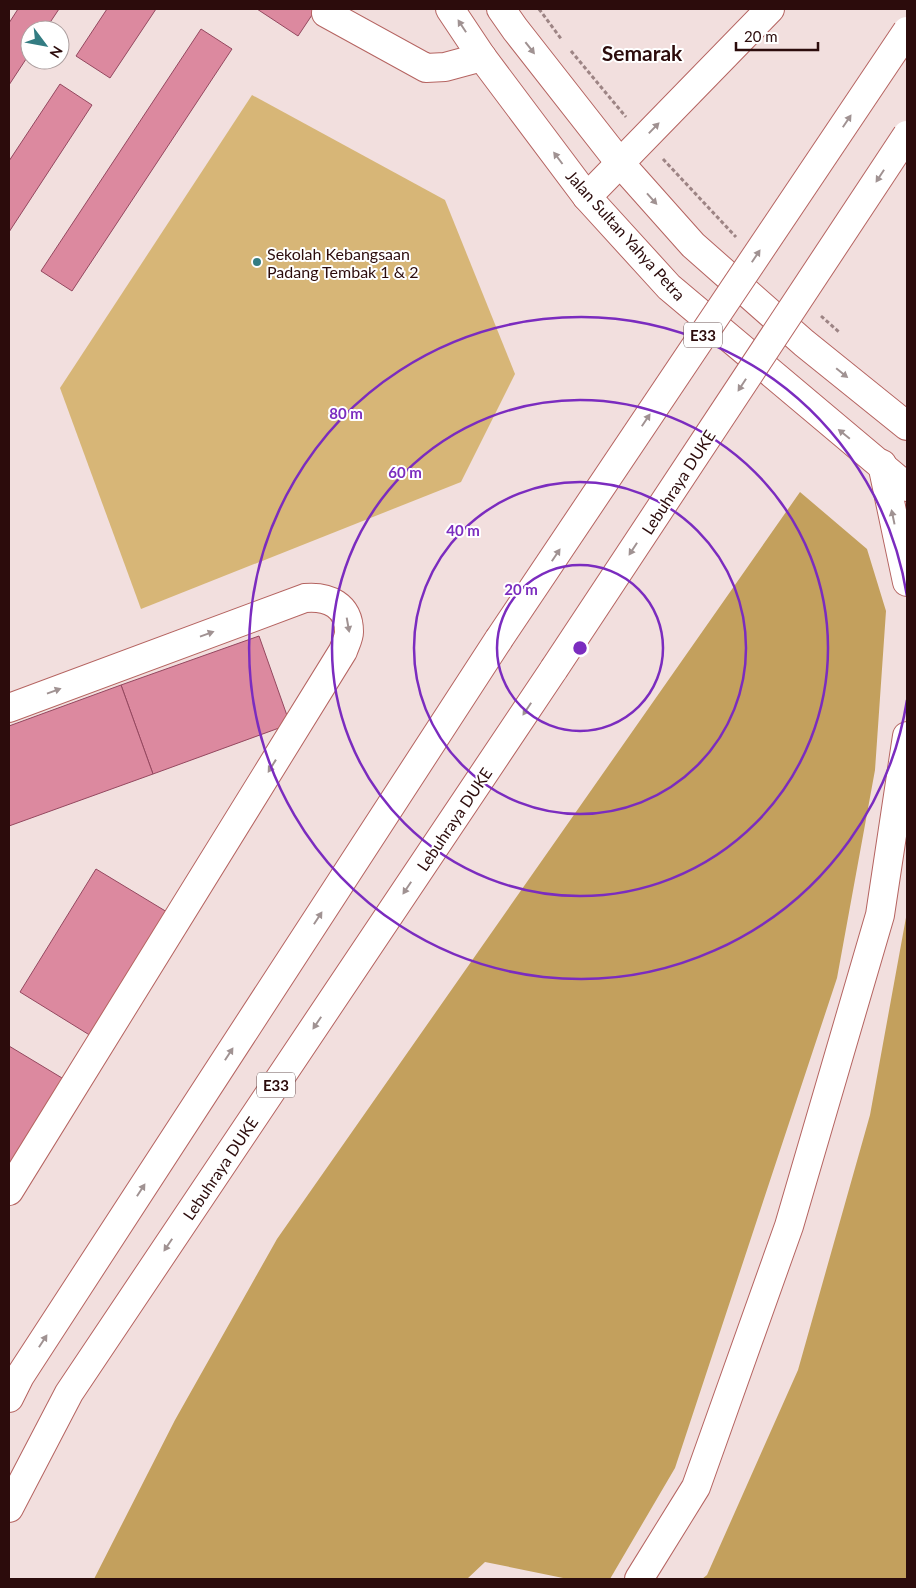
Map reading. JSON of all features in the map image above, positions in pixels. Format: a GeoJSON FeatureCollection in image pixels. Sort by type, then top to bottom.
{"type":"FeatureCollection","features":[{"type":"Feature","properties":{"kind":"main road","name":"Jalan Sultan Yahya Petra"},"geometry":{"type":"LineString","coordinates":[[450,9],[482,57],[587,197],[669,288],[882,464],[907,487]]}},
{"type":"Feature","properties":{"kind":"main road"},"geometry":{"type":"LineString","coordinates":[[501,9],[620,163],[693,245],[804,343],[907,426]]}},
{"type":"Feature","properties":{"kind":"main road"},"geometry":{"type":"LineString","coordinates":[[587,197],[770,9]]}},
{"type":"Feature","properties":{"kind":"main road"},"geometry":{"type":"LineString","coordinates":[[326,13],[426,68],[445,68],[482,57]]}},
{"type":"Feature","properties":{"kind":"main road","name":"E33"},"geometry":{"type":"LineString","coordinates":[[13,1387],[499,639],[907,31]]}},
{"type":"Feature","properties":{"kind":"main road","name":"Lebuhraya DUKE"},"geometry":{"type":"LineString","coordinates":[[9,1508],[69,1393],[554,669],[907,135]]}},
{"type":"Feature","properties":{"kind":"main road"},"geometry":{"type":"LineString","coordinates":[[882,464],[907,582]]}},
{"type":"Feature","properties":{"kind":"main road"},"geometry":{"type":"LineString","coordinates":[[9,708],[305,598],[319,596],[338,605],[347,618],[349,634],[343,651],[9,1191]]}},
{"type":"Feature","properties":{"kind":"main road"},"geometry":{"type":"LineString","coordinates":[[639,1579],[696,1486],[789,1226],[880,915],[907,736]]}},
{"type":"Feature","properties":{"kind":"path"},"geometry":{"type":"LineString","coordinates":[[538,9],[644,138],[737,238]]}},
{"type":"Feature","properties":{"kind":"path"},"geometry":{"type":"LineString","coordinates":[[819,314],[839,332]]}},
{"type":"Feature","properties":{"kind":"shaded area"},"geometry":{"type":"Polygon","coordinates":[[[252,95],[445,200],[515,374],[461,482],[141,609],[60,388],[252,95]]]}},
{"type":"Feature","properties":{"kind":"shaded area"},"geometry":{"type":"Polygon","coordinates":[[[800,492],[867,549],[886,611],[875,770],[837,978],[675,1468],[610,1579],[568,1579],[485,1562],[467,1579],[94,1579],[175,1420],[277,1239],[800,492]]]}},
{"type":"Feature","properties":{"kind":"shaded area"},"geometry":{"type":"Polygon","coordinates":[[[907,912],[907,1579],[702,1579],[707,1575],[798,1370],[870,1115],[907,912]]]}},
{"type":"Feature","properties":{"kind":"building"},"geometry":{"type":"Polygon","coordinates":[[[18,9],[59,9],[52,20],[20,20],[20,68],[9,85],[9,23],[18,9]]]}},
{"type":"Feature","properties":{"kind":"building"},"geometry":{"type":"Polygon","coordinates":[[[107,9],[156,9],[110,78],[76,56],[107,9]]]}},
{"type":"Feature","properties":{"kind":"building"},"geometry":{"type":"Polygon","coordinates":[[[257,9],[316,9],[298,36],[257,9]]]}},
{"type":"Feature","properties":{"kind":"building"},"geometry":{"type":"Polygon","coordinates":[[[201,29],[232,49],[72,291],[41,271],[201,29]]]}},
{"type":"Feature","properties":{"kind":"building"},"geometry":{"type":"Polygon","coordinates":[[[60,84],[92,105],[9,232],[9,161],[60,84]]]}},
{"type":"Feature","properties":{"kind":"building"},"geometry":{"type":"Polygon","coordinates":[[[259,636],[290,724],[153,774],[121,685],[259,636]]]}},
{"type":"Feature","properties":{"kind":"building"},"geometry":{"type":"Polygon","coordinates":[[[121,685],[153,774],[9,826],[9,726],[121,685]]]}},
{"type":"Feature","properties":{"kind":"building"},"geometry":{"type":"Polygon","coordinates":[[[96,869],[172,915],[96,1039],[20,992],[96,869]]]}},
{"type":"Feature","properties":{"kind":"building"},"geometry":{"type":"Polygon","coordinates":[[[9,1046],[67,1081],[9,1175],[9,1046]]]}},
{"type":"Feature","properties":{"kind":"place","name":"Sekolah Kebangsaan Padang Tembak 1 & 2"},"geometry":{"type":"Point","coordinates":[257,262]}},
{"type":"Feature","properties":{"kind":"district","name":"Semarak"},"geometry":{"type":"Point","coordinates":[642,52]}}]}
